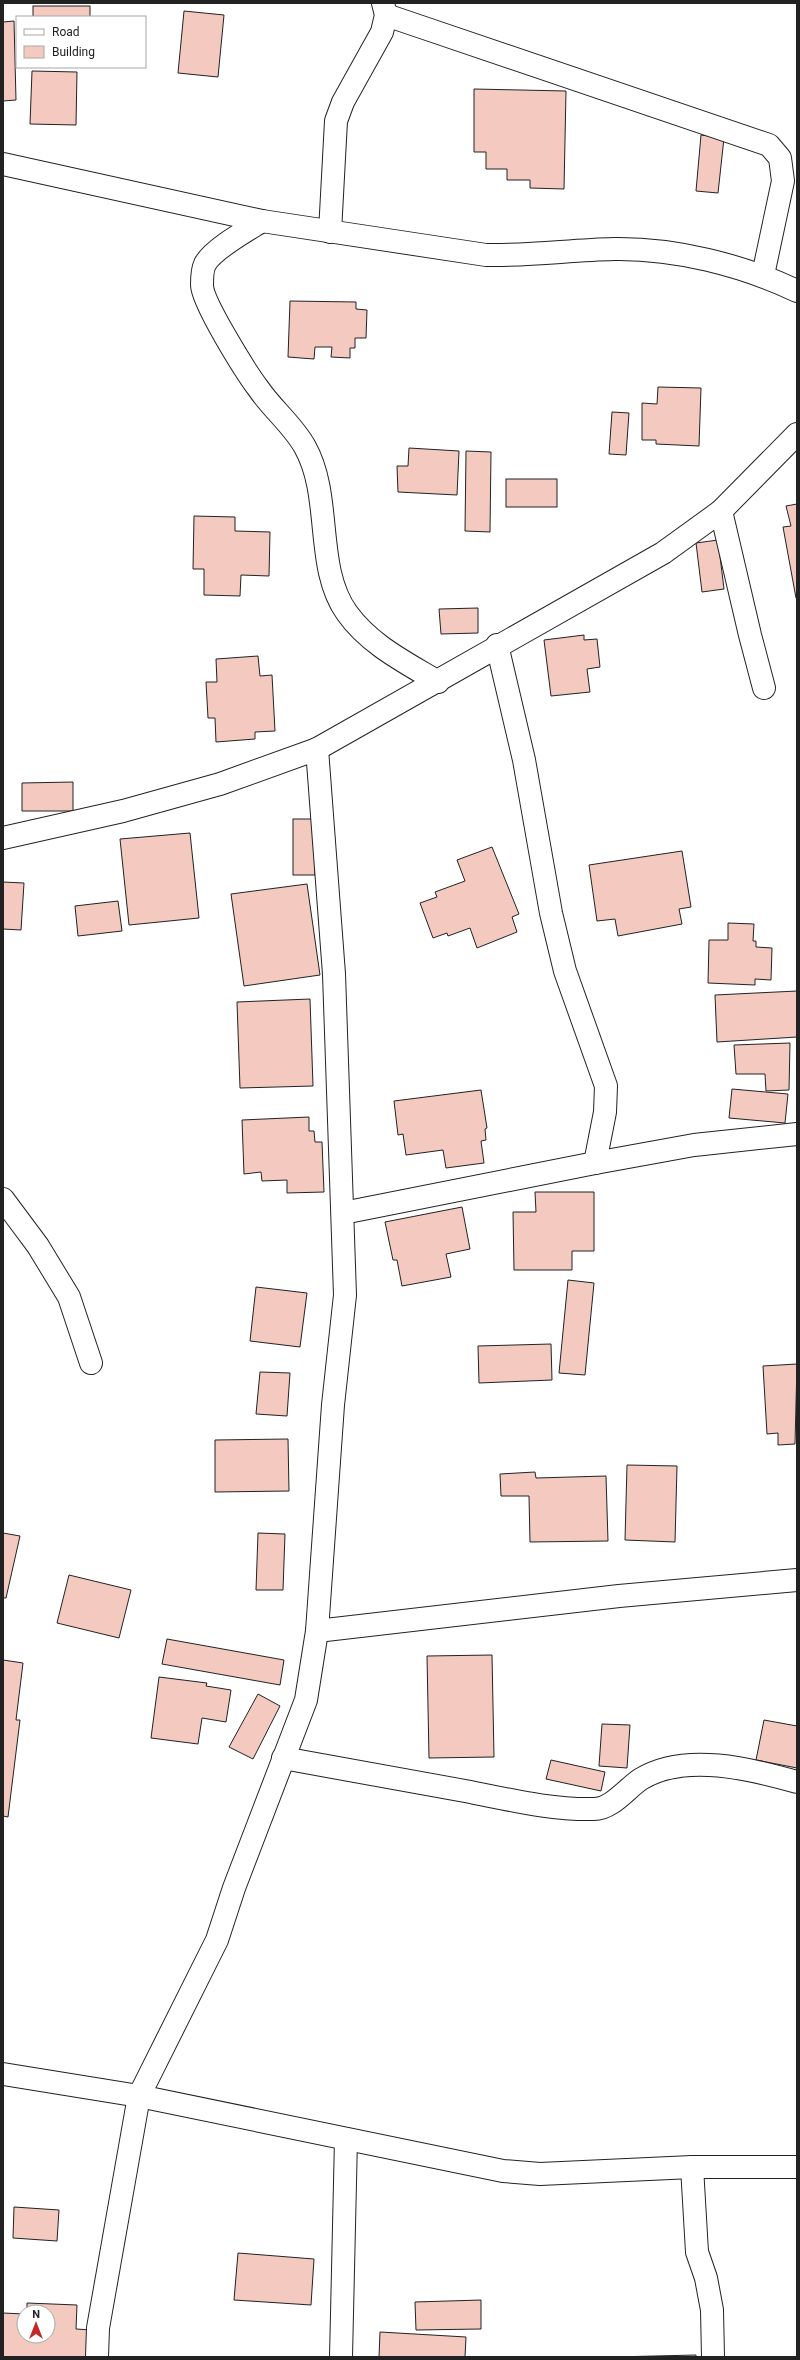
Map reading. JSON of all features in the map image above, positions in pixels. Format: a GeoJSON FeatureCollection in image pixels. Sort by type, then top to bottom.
{"type":"FeatureCollection","features":[{"type":"Feature","properties":{"kind":"street"},"geometry":{"type":"LineString","coordinates":[[330,232],[336,121],[343,102],[382,32],[385,9],[769,145],[780,158],[783,181],[763,275]]}},
{"type":"Feature","properties":{"kind":"street"},"geometry":{"type":"LineString","coordinates":[[3,164],[262,221],[486,255],[522,256],[616,249],[688,255],[763,275],[797,291]]}},
{"type":"Feature","properties":{"kind":"street"},"geometry":{"type":"LineString","coordinates":[[262,221],[209,257],[204,266],[202,276],[204,299],[258,388],[288,423],[305,447],[317,472],[330,567],[336,591],[347,613],[378,646],[438,682]]}},
{"type":"Feature","properties":{"kind":"street"},"geometry":{"type":"LineString","coordinates":[[3,838],[123,811],[220,784],[317,748],[438,682],[497,645],[663,552],[721,511],[797,434]]}},
{"type":"Feature","properties":{"kind":"street"},"geometry":{"type":"LineString","coordinates":[[721,511],[764,688]]}},
{"type":"Feature","properties":{"kind":"street"},"geometry":{"type":"LineString","coordinates":[[497,645],[524,760],[551,913],[565,971],[606,1086],[605,1112],[595,1163]]}},
{"type":"Feature","properties":{"kind":"street"},"geometry":{"type":"LineString","coordinates":[[97,2357],[98,2328],[138,2096],[217,1940],[234,1888],[306,1700],[317,1631],[333,1405],[346,1295],[334,974],[317,748]]}},
{"type":"Feature","properties":{"kind":"street"},"geometry":{"type":"LineString","coordinates":[[343,1213],[694,1145],[797,1134]]}},
{"type":"Feature","properties":{"kind":"street"},"geometry":{"type":"LineString","coordinates":[[3,1199],[38,1246],[69,1297],[91,1363]]}},
{"type":"Feature","properties":{"kind":"street"},"geometry":{"type":"LineString","coordinates":[[317,1631],[619,1596],[797,1580]]}},
{"type":"Feature","properties":{"kind":"street"},"geometry":{"type":"LineString","coordinates":[[283,1758],[538,1805],[596,1810],[620,1798],[640,1780],[658,1770],[680,1765],[729,1766],[797,1782]]}},
{"type":"Feature","properties":{"kind":"street"},"geometry":{"type":"LineString","coordinates":[[3,2074],[138,2096],[346,2140],[503,2171],[540,2174],[692,2166],[797,2167]]}},
{"type":"Feature","properties":{"kind":"street"},"geometry":{"type":"LineString","coordinates":[[341,2357],[346,2140]]}},
{"type":"Feature","properties":{"kind":"street"},"geometry":{"type":"LineString","coordinates":[[692,2166],[697,2252],[706,2278],[712,2310],[713,2357]]}},
{"type":"Feature","properties":{"kind":"building"},"geometry":{"type":"Polygon","coordinates":[[[33,6],[90,6],[90,16],[33,16],[33,6]]]}},
{"type":"Feature","properties":{"kind":"building"},"geometry":{"type":"Polygon","coordinates":[[[184,11],[224,15],[218,77],[178,73],[184,11]]]}},
{"type":"Feature","properties":{"kind":"building"},"geometry":{"type":"Polygon","coordinates":[[[14,21],[16,100],[3,101],[3,22],[14,21]]]}},
{"type":"Feature","properties":{"kind":"building"},"geometry":{"type":"Polygon","coordinates":[[[32,71],[77,72],[76,125],[30,124],[32,71]]]}},
{"type":"Feature","properties":{"kind":"building"},"geometry":{"type":"Polygon","coordinates":[[[474,89],[566,91],[564,189],[530,188],[530,180],[507,180],[507,169],[486,169],[486,152],[474,152],[474,89]]]}},
{"type":"Feature","properties":{"kind":"building"},"geometry":{"type":"Polygon","coordinates":[[[701,135],[724,138],[718,193],[696,191],[701,135]]]}},
{"type":"Feature","properties":{"kind":"building"},"geometry":{"type":"Polygon","coordinates":[[[290,301],[356,302],[356,309],[367,310],[366,338],[355,338],[355,348],[350,348],[350,358],[331,357],[332,347],[315,347],[314,359],[288,357],[290,301]]]}},
{"type":"Feature","properties":{"kind":"building"},"geometry":{"type":"Polygon","coordinates":[[[658,387],[701,388],[699,446],[656,444],[656,440],[642,440],[642,403],[657,404],[658,387]]]}},
{"type":"Feature","properties":{"kind":"building"},"geometry":{"type":"Polygon","coordinates":[[[612,412],[629,413],[626,455],[609,454],[612,412]]]}},
{"type":"Feature","properties":{"kind":"building"},"geometry":{"type":"Polygon","coordinates":[[[409,448],[459,451],[457,495],[398,492],[397,466],[408,466],[409,448]]]}},
{"type":"Feature","properties":{"kind":"building"},"geometry":{"type":"Polygon","coordinates":[[[466,451],[491,452],[490,532],[465,531],[466,451]]]}},
{"type":"Feature","properties":{"kind":"building"},"geometry":{"type":"Polygon","coordinates":[[[506,479],[557,479],[557,507],[506,507],[506,479]]]}},
{"type":"Feature","properties":{"kind":"building"},"geometry":{"type":"Polygon","coordinates":[[[797,504],[796,598],[783,527],[791,526],[786,506],[797,504]]]}},
{"type":"Feature","properties":{"kind":"building"},"geometry":{"type":"Polygon","coordinates":[[[194,516],[235,517],[235,531],[270,532],[269,576],[241,575],[240,596],[204,595],[204,569],[193,569],[194,516]]]}},
{"type":"Feature","properties":{"kind":"building"},"geometry":{"type":"Polygon","coordinates":[[[718,540],[724,589],[702,592],[696,543],[718,540]]]}},
{"type":"Feature","properties":{"kind":"building"},"geometry":{"type":"Polygon","coordinates":[[[478,608],[478,633],[441,634],[439,609],[478,608]]]}},
{"type":"Feature","properties":{"kind":"building"},"geometry":{"type":"Polygon","coordinates":[[[584,635],[584,640],[597,639],[600,667],[587,669],[590,692],[551,696],[544,640],[584,635]]]}},
{"type":"Feature","properties":{"kind":"building"},"geometry":{"type":"Polygon","coordinates":[[[258,656],[260,676],[272,675],[275,731],[255,732],[255,739],[216,742],[215,718],[208,718],[206,682],[217,682],[216,659],[258,656]]]}},
{"type":"Feature","properties":{"kind":"building"},"geometry":{"type":"Polygon","coordinates":[[[73,782],[73,811],[22,811],[22,783],[73,782]]]}},
{"type":"Feature","properties":{"kind":"building"},"geometry":{"type":"Polygon","coordinates":[[[293,819],[315,819],[315,875],[293,875],[293,819]]]}},
{"type":"Feature","properties":{"kind":"building"},"geometry":{"type":"Polygon","coordinates":[[[190,833],[199,918],[129,925],[120,839],[190,833]]]}},
{"type":"Feature","properties":{"kind":"building"},"geometry":{"type":"Polygon","coordinates":[[[492,847],[519,914],[512,917],[517,932],[477,948],[470,928],[448,936],[447,933],[433,938],[420,903],[437,897],[435,892],[465,881],[457,860],[492,847]]]}},
{"type":"Feature","properties":{"kind":"building"},"geometry":{"type":"Polygon","coordinates":[[[682,851],[691,907],[679,909],[682,924],[618,936],[615,919],[597,921],[589,865],[682,851]]]}},
{"type":"Feature","properties":{"kind":"building"},"geometry":{"type":"Polygon","coordinates":[[[3,882],[24,883],[21,930],[3,929],[3,882]]]}},
{"type":"Feature","properties":{"kind":"building"},"geometry":{"type":"Polygon","coordinates":[[[307,884],[320,975],[244,986],[231,894],[307,884]]]}},
{"type":"Feature","properties":{"kind":"building"},"geometry":{"type":"Polygon","coordinates":[[[118,901],[122,931],[78,936],[75,906],[118,901]]]}},
{"type":"Feature","properties":{"kind":"building"},"geometry":{"type":"Polygon","coordinates":[[[728,923],[754,924],[753,941],[756,941],[756,947],[772,948],[771,980],[755,979],[755,985],[708,983],[709,940],[728,940],[728,923]]]}},
{"type":"Feature","properties":{"kind":"building"},"geometry":{"type":"Polygon","coordinates":[[[797,991],[797,1037],[717,1042],[715,995],[797,991]]]}},
{"type":"Feature","properties":{"kind":"building"},"geometry":{"type":"Polygon","coordinates":[[[310,999],[313,1086],[240,1088],[237,1002],[310,999]]]}},
{"type":"Feature","properties":{"kind":"building"},"geometry":{"type":"Polygon","coordinates":[[[790,1043],[789,1090],[766,1091],[765,1074],[736,1074],[734,1045],[790,1043]]]}},
{"type":"Feature","properties":{"kind":"building"},"geometry":{"type":"Polygon","coordinates":[[[732,1089],[788,1094],[785,1123],[729,1118],[732,1089]]]}},
{"type":"Feature","properties":{"kind":"building"},"geometry":{"type":"Polygon","coordinates":[[[481,1090],[487,1128],[485,1129],[486,1140],[481,1141],[484,1163],[446,1168],[443,1150],[406,1155],[403,1134],[398,1135],[394,1101],[481,1090]]]}},
{"type":"Feature","properties":{"kind":"building"},"geometry":{"type":"Polygon","coordinates":[[[309,1117],[309,1131],[314,1131],[315,1142],[322,1142],[324,1192],[287,1193],[287,1180],[262,1181],[261,1172],[244,1174],[242,1120],[309,1117]]]}},
{"type":"Feature","properties":{"kind":"building"},"geometry":{"type":"Polygon","coordinates":[[[535,1192],[594,1192],[594,1251],[572,1251],[572,1270],[514,1270],[513,1212],[536,1212],[535,1192]]]}},
{"type":"Feature","properties":{"kind":"building"},"geometry":{"type":"Polygon","coordinates":[[[462,1207],[470,1249],[446,1254],[451,1277],[402,1286],[397,1260],[393,1260],[385,1222],[462,1207]]]}},
{"type":"Feature","properties":{"kind":"building"},"geometry":{"type":"Polygon","coordinates":[[[568,1280],[594,1283],[585,1375],[559,1373],[568,1280]]]}},
{"type":"Feature","properties":{"kind":"building"},"geometry":{"type":"Polygon","coordinates":[[[256,1287],[307,1293],[300,1347],[250,1341],[256,1287]]]}},
{"type":"Feature","properties":{"kind":"building"},"geometry":{"type":"Polygon","coordinates":[[[551,1344],[552,1380],[479,1383],[478,1346],[551,1344]]]}},
{"type":"Feature","properties":{"kind":"building"},"geometry":{"type":"Polygon","coordinates":[[[797,1364],[795,1444],[778,1445],[778,1433],[767,1434],[763,1366],[797,1364]]]}},
{"type":"Feature","properties":{"kind":"building"},"geometry":{"type":"Polygon","coordinates":[[[260,1372],[290,1373],[287,1416],[256,1414],[260,1372]]]}},
{"type":"Feature","properties":{"kind":"building"},"geometry":{"type":"Polygon","coordinates":[[[288,1439],[289,1491],[215,1492],[215,1440],[288,1439]]]}},
{"type":"Feature","properties":{"kind":"building"},"geometry":{"type":"Polygon","coordinates":[[[627,1465],[677,1466],[675,1542],[625,1540],[627,1465]]]}},
{"type":"Feature","properties":{"kind":"building"},"geometry":{"type":"Polygon","coordinates":[[[535,1472],[536,1478],[606,1476],[608,1541],[530,1542],[529,1496],[501,1496],[500,1474],[535,1472]]]}},
{"type":"Feature","properties":{"kind":"building"},"geometry":{"type":"Polygon","coordinates":[[[3,1533],[20,1536],[6,1598],[3,1598],[3,1533]]]}},
{"type":"Feature","properties":{"kind":"building"},"geometry":{"type":"Polygon","coordinates":[[[258,1533],[285,1534],[283,1590],[256,1590],[258,1533]]]}},
{"type":"Feature","properties":{"kind":"building"},"geometry":{"type":"Polygon","coordinates":[[[69,1575],[131,1590],[119,1638],[57,1623],[69,1575]]]}},
{"type":"Feature","properties":{"kind":"building"},"geometry":{"type":"Polygon","coordinates":[[[167,1639],[284,1660],[280,1685],[162,1664],[167,1639]]]}},
{"type":"Feature","properties":{"kind":"building"},"geometry":{"type":"Polygon","coordinates":[[[492,1655],[494,1757],[429,1758],[427,1656],[492,1655]]]}},
{"type":"Feature","properties":{"kind":"building"},"geometry":{"type":"Polygon","coordinates":[[[3,1660],[23,1663],[16,1720],[20,1720],[8,1817],[3,1816],[3,1660]]]}},
{"type":"Feature","properties":{"kind":"building"},"geometry":{"type":"Polygon","coordinates":[[[159,1677],[207,1683],[206,1686],[231,1690],[226,1722],[202,1718],[198,1744],[151,1738],[159,1677]]]}},
{"type":"Feature","properties":{"kind":"building"},"geometry":{"type":"Polygon","coordinates":[[[258,1694],[280,1706],[253,1759],[229,1747],[258,1694]]]}},
{"type":"Feature","properties":{"kind":"building"},"geometry":{"type":"Polygon","coordinates":[[[764,1720],[797,1726],[797,1768],[756,1760],[764,1720]]]}},
{"type":"Feature","properties":{"kind":"building"},"geometry":{"type":"Polygon","coordinates":[[[602,1724],[630,1725],[627,1768],[599,1766],[602,1724]]]}},
{"type":"Feature","properties":{"kind":"building"},"geometry":{"type":"Polygon","coordinates":[[[551,1760],[605,1772],[601,1791],[546,1779],[551,1760]]]}},
{"type":"Feature","properties":{"kind":"building"},"geometry":{"type":"Polygon","coordinates":[[[14,2207],[59,2210],[57,2241],[13,2238],[14,2207]]]}},
{"type":"Feature","properties":{"kind":"building"},"geometry":{"type":"Polygon","coordinates":[[[238,2253],[314,2259],[311,2305],[234,2300],[238,2253]]]}},
{"type":"Feature","properties":{"kind":"building"},"geometry":{"type":"Polygon","coordinates":[[[481,2300],[481,2329],[416,2330],[415,2302],[481,2300]]]}},
{"type":"Feature","properties":{"kind":"building"},"geometry":{"type":"Polygon","coordinates":[[[27,2303],[52,2304],[27,2304],[27,2303]]]}},
{"type":"Feature","properties":{"kind":"building"},"geometry":{"type":"Polygon","coordinates":[[[56,2304],[77,2305],[76,2329],[92,2330],[91,2357],[3,2357],[3,2313],[16,2314],[16,2344],[56,2344],[56,2304]]]}},
{"type":"Feature","properties":{"kind":"building"},"geometry":{"type":"Polygon","coordinates":[[[380,2332],[466,2337],[465,2357],[379,2357],[380,2332]]]}},
{"type":"Feature","properties":{"kind":"building"},"geometry":{"type":"Polygon","coordinates":[[[696,2355],[696,2357],[613,2357],[696,2355]]]}}]}
